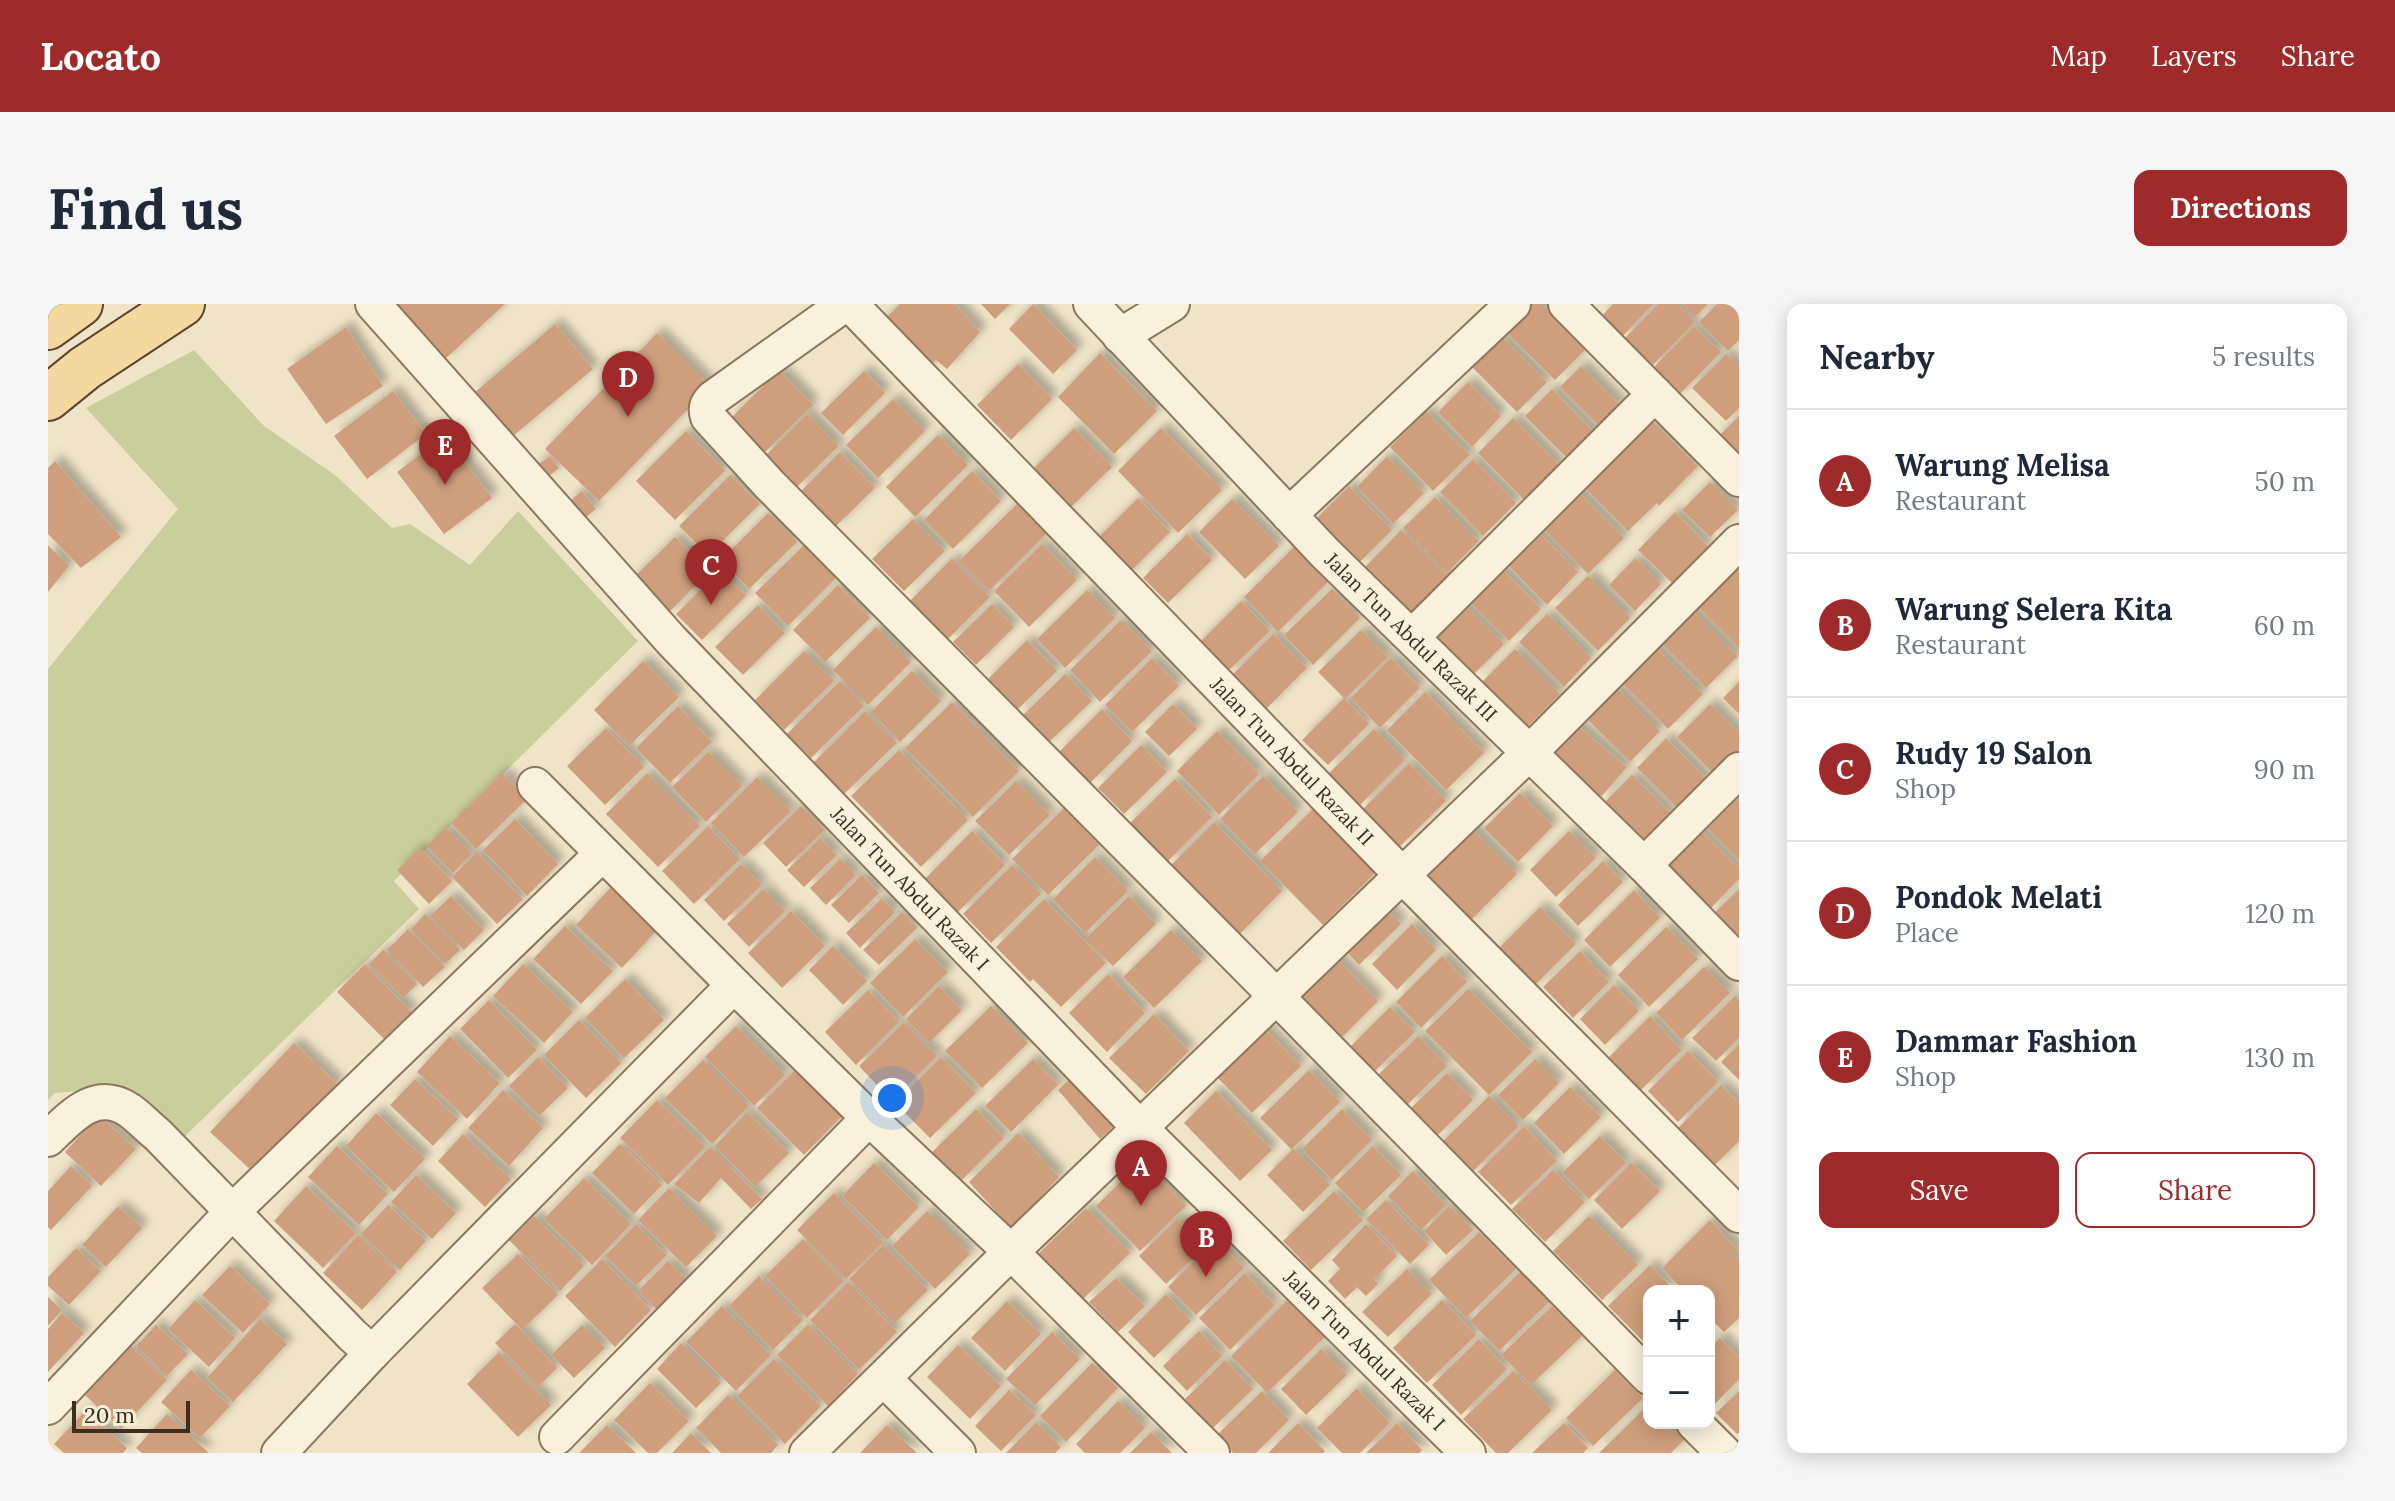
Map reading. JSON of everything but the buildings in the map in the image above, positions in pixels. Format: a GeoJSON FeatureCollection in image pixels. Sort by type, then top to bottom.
{"type":"FeatureCollection","features":[{"type":"Feature","properties":{"kind":"main road"},"geometry":{"type":"LineString","coordinates":[[48,327],[80,304]]}},
{"type":"Feature","properties":{"kind":"main road"},"geometry":{"type":"LineString","coordinates":[[48,398],[85,368],[182,304]]}},
{"type":"Feature","properties":{"kind":"street","name":"Jalan Tun Abdul Razak I"},"geometry":{"type":"LineString","coordinates":[[373,304],[671,640],[1140,1128],[1468,1453]]}},
{"type":"Feature","properties":{"kind":"street"},"geometry":{"type":"LineString","coordinates":[[848,304],[713,398],[705,410],[708,417],[769,484],[1643,1371]]}},
{"type":"Feature","properties":{"kind":"street","name":"Jalan Tun Abdul Razak II"},"geometry":{"type":"LineString","coordinates":[[848,304],[1401,874],[1739,1215]]}},
{"type":"Feature","properties":{"kind":"street","name":"Jalan Tun Abdul Razak III"},"geometry":{"type":"LineString","coordinates":[[1091,304],[1289,515],[1644,865],[1739,963]]}},
{"type":"Feature","properties":{"kind":"street"},"geometry":{"type":"LineString","coordinates":[[1120,336],[1172,304]]}},
{"type":"Feature","properties":{"kind":"street"},"geometry":{"type":"LineString","coordinates":[[1289,515],[1513,304]]}},
{"type":"Feature","properties":{"kind":"street"},"geometry":{"type":"LineString","coordinates":[[1566,304],[1739,479]]}},
{"type":"Feature","properties":{"kind":"street"},"geometry":{"type":"LineString","coordinates":[[1412,637],[1655,394]]}},
{"type":"Feature","properties":{"kind":"street"},"geometry":{"type":"LineString","coordinates":[[807,1453],[1528,754],[1739,542]]}},
{"type":"Feature","properties":{"kind":"street"},"geometry":{"type":"LineString","coordinates":[[1644,865],[1739,770]]}},
{"type":"Feature","properties":{"kind":"street"},"geometry":{"type":"LineString","coordinates":[[535,785],[734,985],[1011,1252],[1212,1453]]}},
{"type":"Feature","properties":{"kind":"street"},"geometry":{"type":"LineString","coordinates":[[48,1407],[233,1211],[602,854]]}},
{"type":"Feature","properties":{"kind":"street"},"geometry":{"type":"LineString","coordinates":[[279,1453],[372,1353],[734,985]]}},
{"type":"Feature","properties":{"kind":"street"},"geometry":{"type":"LineString","coordinates":[[48,1139],[76,1112],[92,1103],[106,1102],[127,1108],[158,1135],[372,1353]]}},
{"type":"Feature","properties":{"kind":"street"},"geometry":{"type":"LineString","coordinates":[[557,1437],[869,1118]]}},
{"type":"Feature","properties":{"kind":"street"},"geometry":{"type":"LineString","coordinates":[[884,1379],[958,1453]]}},
{"type":"Feature","properties":{"kind":"street"},"geometry":{"type":"LineString","coordinates":[[1700,1429],[1724,1453]]}},
{"type":"Feature","properties":{"kind":"green space"},"geometry":{"type":"Polygon","coordinates":[[[194,350],[264,426],[335,475],[392,528],[410,524],[470,565],[518,511],[638,641],[394,881],[419,909],[180,1141],[118,1088],[55,1093],[48,1100],[48,669],[178,509],[86,408],[194,350]]]}},
{"type":"Feature","properties":{"kind":"place","name":"Pondok Melati"},"geometry":{"type":"Point","coordinates":[628,417]}},
{"type":"Feature","properties":{"kind":"place","name":"Dammar Fashion"},"geometry":{"type":"Point","coordinates":[445,485]}},
{"type":"Feature","properties":{"kind":"place","name":"Rudy 19 Salon"},"geometry":{"type":"Point","coordinates":[711,605]}},
{"type":"Feature","properties":{"kind":"place","name":"Warung Melisa"},"geometry":{"type":"Point","coordinates":[1141,1206]}},
{"type":"Feature","properties":{"kind":"place","name":"Warung Selera Kita"},"geometry":{"type":"Point","coordinates":[1206,1277]}}]}
